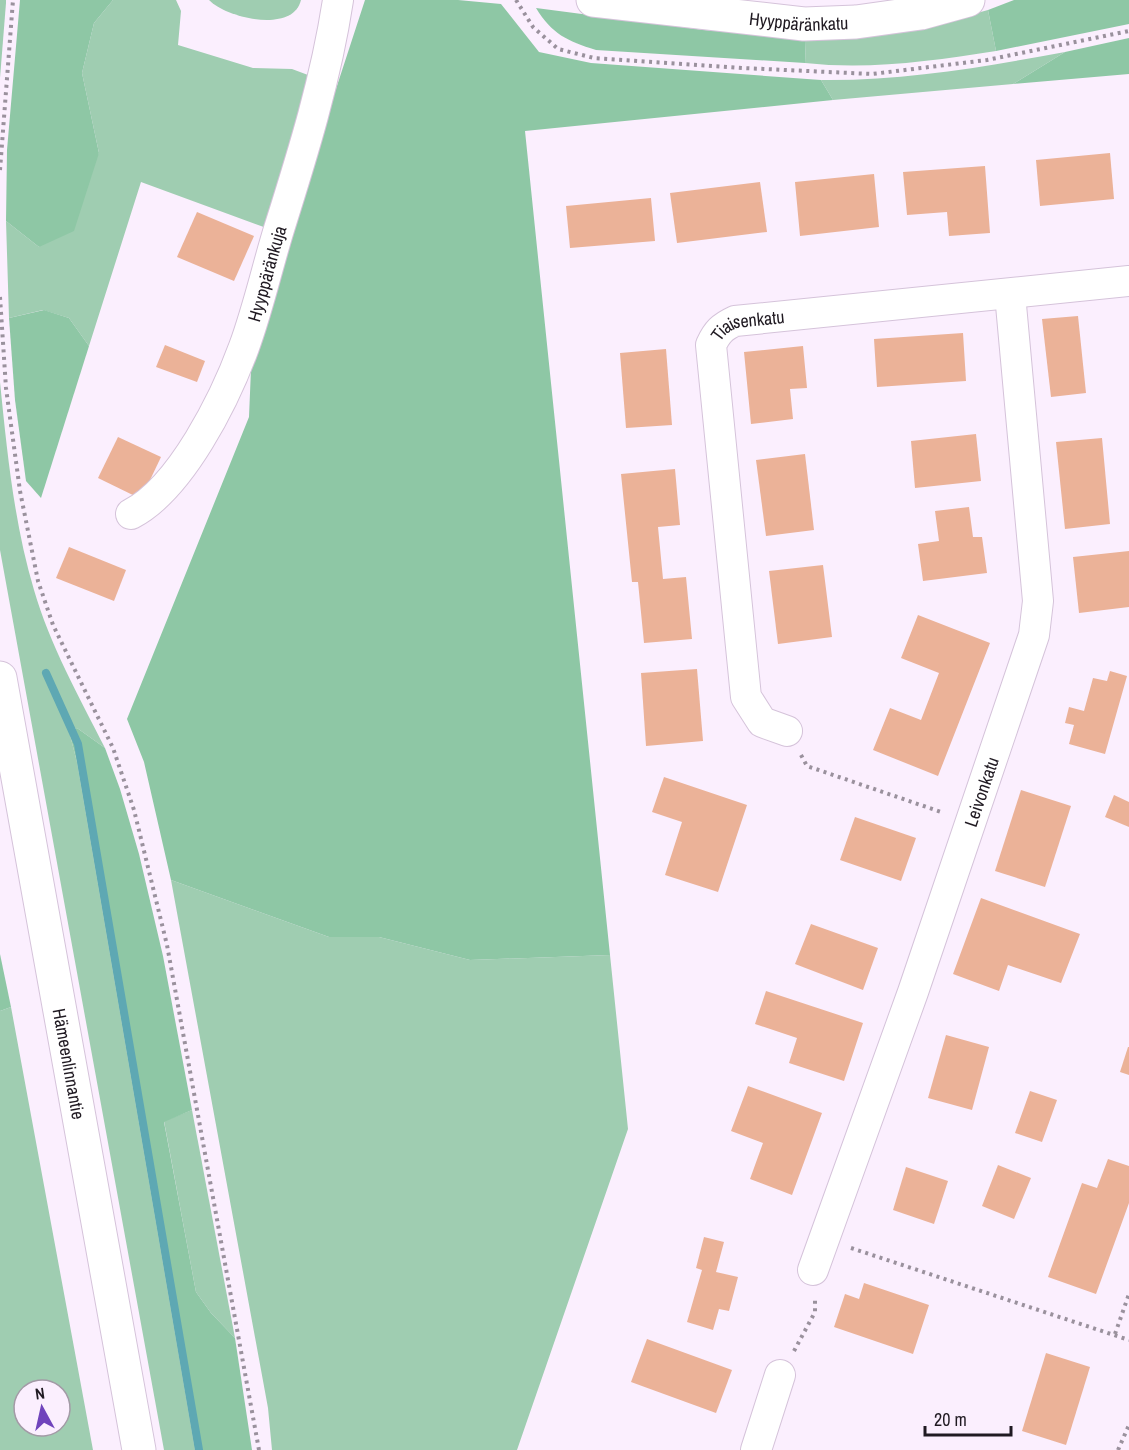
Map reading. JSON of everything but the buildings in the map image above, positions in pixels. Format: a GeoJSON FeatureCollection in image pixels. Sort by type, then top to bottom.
{"type":"FeatureCollection","features":[{"type":"Feature","properties":{"kind":"main road","name":"Hyyppäränkatu"},"geometry":{"type":"LineString","coordinates":[[593,0],[804,24],[856,22],[921,13],[968,0]]}},
{"type":"Feature","properties":{"kind":"main road","name":"Hämeenlinnantie"},"geometry":{"type":"LineString","coordinates":[[0,678],[139,1450]]}},
{"type":"Feature","properties":{"kind":"street","name":"Hyyppäränkuja"},"geometry":{"type":"LineString","coordinates":[[131,514],[147,505],[167,486],[190,454],[220,401],[244,348],[319,99],[338,0]]}},
{"type":"Feature","properties":{"kind":"street","name":"Tiaisenkatu"},"geometry":{"type":"LineString","coordinates":[[787,731],[762,722],[746,697],[711,345],[716,334],[723,327],[735,321],[1129,281]]}},
{"type":"Feature","properties":{"kind":"street","name":"Leivonkatu"},"geometry":{"type":"LineString","coordinates":[[813,1270],[1020,681],[1034,635],[1038,601],[1010,294]]}},
{"type":"Feature","properties":{"kind":"street"},"geometry":{"type":"LineString","coordinates":[[756,1450],[780,1375]]}},
{"type":"Feature","properties":{"kind":"path"},"geometry":{"type":"LineString","coordinates":[[0,170],[12,0]]}},
{"type":"Feature","properties":{"kind":"path"},"geometry":{"type":"LineString","coordinates":[[516,0],[533,27],[558,49],[594,58],[778,70],[872,74],[918,69],[987,60],[1129,31]]}},
{"type":"Feature","properties":{"kind":"path"},"geometry":{"type":"LineString","coordinates":[[0,297],[6,388],[20,491],[38,581],[53,625],[113,748],[150,870],[228,1271],[259,1450]]}},
{"type":"Feature","properties":{"kind":"path"},"geometry":{"type":"LineString","coordinates":[[787,731],[807,766],[970,821]]}},
{"type":"Feature","properties":{"kind":"path"},"geometry":{"type":"LineString","coordinates":[[825,1239],[1129,1340]]}},
{"type":"Feature","properties":{"kind":"path"},"geometry":{"type":"LineString","coordinates":[[780,1375],[815,1312],[813,1270]]}},
{"type":"Feature","properties":{"kind":"path"},"geometry":{"type":"LineString","coordinates":[[1115,1334],[1129,1294]]}},
{"type":"Feature","properties":{"kind":"path"},"geometry":{"type":"LineString","coordinates":[[1118,1450],[1129,1425]]}},
{"type":"Feature","properties":{"kind":"green space"},"geometry":{"type":"Polygon","coordinates":[[[0,0],[6,0],[6,3],[0,78],[0,0]]]}},
{"type":"Feature","properties":{"kind":"green space"},"geometry":{"type":"Polygon","coordinates":[[[20,0],[113,0],[94,23],[82,73],[99,153],[74,231],[39,247],[6,221],[7,150],[20,0]]]}},
{"type":"Feature","properties":{"kind":"green space"},"geometry":{"type":"Polygon","coordinates":[[[113,0],[176,0],[181,11],[178,45],[253,68],[292,69],[308,75],[272,230],[141,182],[89,346],[69,318],[43,310],[9,318],[6,221],[39,247],[99,153],[82,73],[94,23],[113,0]]]}},
{"type":"Feature","properties":{"kind":"green space"},"geometry":{"type":"Polygon","coordinates":[[[209,0],[301,0],[295,10],[286,17],[258,20],[229,12],[209,0]]]}},
{"type":"Feature","properties":{"kind":"green space"},"geometry":{"type":"Polygon","coordinates":[[[365,0],[458,0],[501,4],[539,52],[591,63],[821,80],[833,100],[525,131],[610,955],[470,960],[379,937],[329,937],[171,880],[144,762],[127,719],[249,417],[251,369],[288,236],[365,0]]]}},
{"type":"Feature","properties":{"kind":"green space"},"geometry":{"type":"Polygon","coordinates":[[[1014,0],[1129,0],[1129,24],[996,51],[988,10],[1014,0]]]}},
{"type":"Feature","properties":{"kind":"green space"},"geometry":{"type":"Polygon","coordinates":[[[536,8],[704,30],[806,38],[805,63],[596,50],[561,35],[548,24],[536,8]]]}},
{"type":"Feature","properties":{"kind":"green space"},"geometry":{"type":"Polygon","coordinates":[[[988,10],[996,51],[877,65],[805,63],[806,38],[937,24],[988,10]]]}},
{"type":"Feature","properties":{"kind":"green space"},"geometry":{"type":"Polygon","coordinates":[[[1129,38],[1129,74],[1013,84],[1065,52],[1129,38]]]}},
{"type":"Feature","properties":{"kind":"green space"},"geometry":{"type":"Polygon","coordinates":[[[1065,52],[1013,84],[833,100],[821,80],[913,76],[1065,52]]]}},
{"type":"Feature","properties":{"kind":"green space"},"geometry":{"type":"Polygon","coordinates":[[[44,310],[69,318],[89,346],[41,498],[26,481],[15,400],[9,318],[44,310]]]}},
{"type":"Feature","properties":{"kind":"green space"},"geometry":{"type":"Polygon","coordinates":[[[0,382],[16,513],[34,590],[57,651],[105,748],[77,728],[69,731],[77,762],[195,1450],[164,1450],[0,550],[0,382]]]}},
{"type":"Feature","properties":{"kind":"green space"},"geometry":{"type":"Polygon","coordinates":[[[77,728],[105,748],[139,854],[163,956],[192,1110],[164,1122],[196,1292],[211,1313],[235,1338],[252,1450],[195,1450],[77,762],[69,731],[77,728]]]}},
{"type":"Feature","properties":{"kind":"green space"},"geometry":{"type":"Polygon","coordinates":[[[171,880],[329,937],[379,937],[470,960],[610,955],[628,1129],[517,1450],[272,1450],[268,1408],[171,880]]]}},
{"type":"Feature","properties":{"kind":"green space"},"geometry":{"type":"Polygon","coordinates":[[[0,954],[11,1007],[0,1011],[0,954]]]}},
{"type":"Feature","properties":{"kind":"green space"},"geometry":{"type":"Polygon","coordinates":[[[11,1007],[93,1450],[0,1450],[0,1011],[11,1007]]]}},
{"type":"Feature","properties":{"kind":"green space"},"geometry":{"type":"Polygon","coordinates":[[[192,1110],[235,1338],[211,1313],[196,1292],[164,1121],[192,1110]]]}},
{"type":"Feature","properties":{"kind":"waterway"},"geometry":{"type":"LineString","coordinates":[[46,673],[78,744],[199,1450]]}}]}
